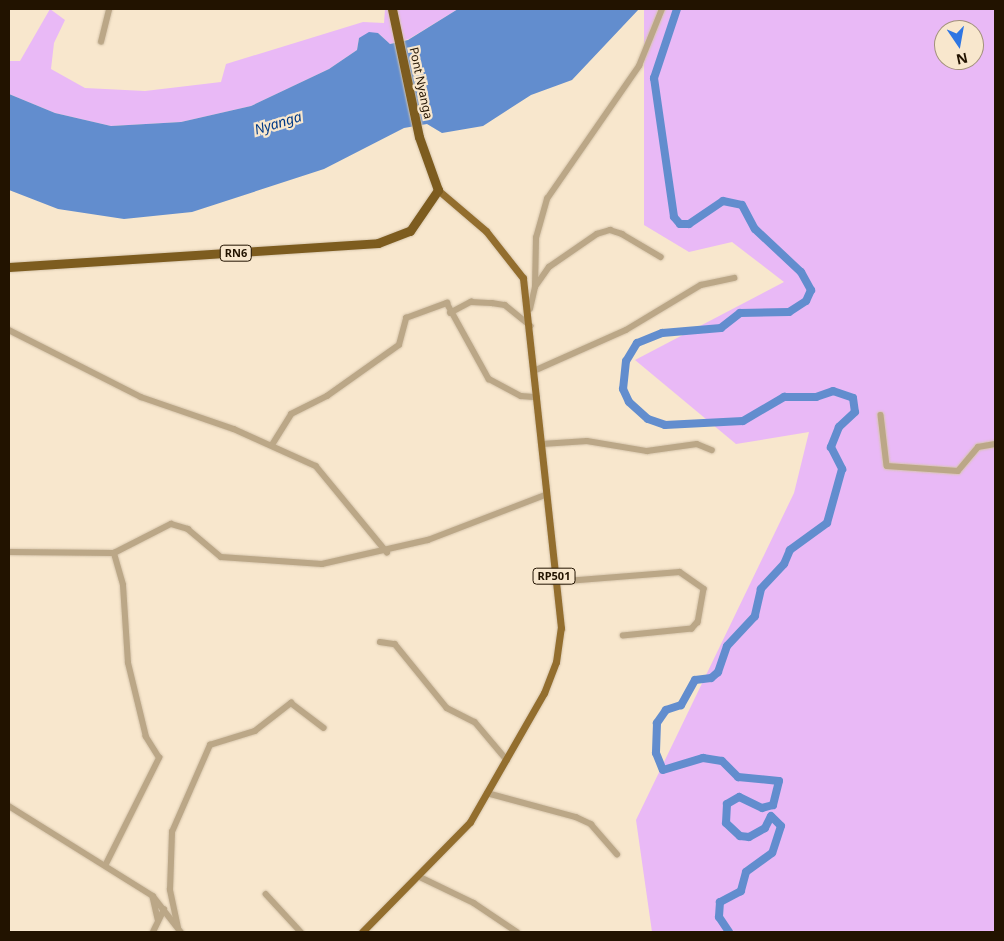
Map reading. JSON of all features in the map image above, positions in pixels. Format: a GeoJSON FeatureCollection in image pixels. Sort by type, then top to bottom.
{"type":"FeatureCollection","features":[{"type":"Feature","properties":{"kind":"highway","name":"Pont Nyanga"},"geometry":{"type":"LineString","coordinates":[[392,9],[419,137],[438,190]]}},
{"type":"Feature","properties":{"kind":"highway","name":"RN6"},"geometry":{"type":"LineString","coordinates":[[9,267],[378,243],[401,236],[416,225],[438,190]]}},
{"type":"Feature","properties":{"kind":"main road","name":"RP501"},"geometry":{"type":"LineString","coordinates":[[362,932],[470,822],[507,760],[556,662],[561,628],[545,495],[530,309],[523,278],[512,258],[438,190]]}},
{"type":"Feature","properties":{"kind":"street"},"geometry":{"type":"LineString","coordinates":[[101,42],[108,9]]}},
{"type":"Feature","properties":{"kind":"street"},"geometry":{"type":"LineString","coordinates":[[530,309],[535,287],[536,238],[547,199],[639,66],[662,9]]}},
{"type":"Feature","properties":{"kind":"street"},"geometry":{"type":"LineString","coordinates":[[535,287],[559,257],[580,241],[610,230],[661,257]]}},
{"type":"Feature","properties":{"kind":"street"},"geometry":{"type":"LineString","coordinates":[[536,370],[626,330],[701,284],[734,278]]}},
{"type":"Feature","properties":{"kind":"street"},"geometry":{"type":"LineString","coordinates":[[450,313],[471,302],[505,305],[531,326]]}},
{"type":"Feature","properties":{"kind":"street"},"geometry":{"type":"LineString","coordinates":[[272,445],[291,414],[327,396],[399,345],[406,318],[447,303],[450,313],[489,379],[521,396],[537,397]]}},
{"type":"Feature","properties":{"kind":"street"},"geometry":{"type":"LineString","coordinates":[[9,330],[141,397],[272,445],[316,466],[387,552]]}},
{"type":"Feature","properties":{"kind":"street"},"geometry":{"type":"LineString","coordinates":[[881,415],[887,466],[958,471],[978,447],[995,444]]}},
{"type":"Feature","properties":{"kind":"street"},"geometry":{"type":"LineString","coordinates":[[542,444],[587,441],[647,451],[697,444],[712,450]]}},
{"type":"Feature","properties":{"kind":"street"},"geometry":{"type":"LineString","coordinates":[[9,552],[114,553],[171,524],[188,529],[221,557],[322,564],[387,552],[545,495]]}},
{"type":"Feature","properties":{"kind":"street"},"geometry":{"type":"LineString","coordinates":[[106,864],[159,758],[146,736],[128,663],[124,585],[114,553]]}},
{"type":"Feature","properties":{"kind":"street"},"geometry":{"type":"LineString","coordinates":[[554,582],[680,572],[704,589],[698,622],[692,629],[623,636]]}},
{"type":"Feature","properties":{"kind":"street"},"geometry":{"type":"LineString","coordinates":[[380,642],[395,644],[447,708],[475,722],[507,760]]}},
{"type":"Feature","properties":{"kind":"street"},"geometry":{"type":"LineString","coordinates":[[180,930],[170,890],[172,832],[210,745],[255,731],[291,703],[324,728]]}},
{"type":"Feature","properties":{"kind":"street"},"geometry":{"type":"LineString","coordinates":[[488,793],[576,817],[591,824],[617,854]]}},
{"type":"Feature","properties":{"kind":"street"},"geometry":{"type":"LineString","coordinates":[[9,806],[106,864],[153,896],[180,930]]}},
{"type":"Feature","properties":{"kind":"street"},"geometry":{"type":"LineString","coordinates":[[418,876],[474,903],[517,932]]}},
{"type":"Feature","properties":{"kind":"street"},"geometry":{"type":"LineString","coordinates":[[266,894],[301,932]]}},
{"type":"Feature","properties":{"kind":"street"},"geometry":{"type":"LineString","coordinates":[[153,896],[158,919]]}},
{"type":"Feature","properties":{"kind":"street"},"geometry":{"type":"LineString","coordinates":[[153,932],[164,909]]}},
{"type":"Feature","properties":{"kind":"shaded area"},"geometry":{"type":"Polygon","coordinates":[[[50,9],[65,20],[54,43],[51,69],[85,88],[145,91],[221,82],[226,64],[363,22],[384,23],[385,9],[458,9],[409,39],[390,44],[378,33],[359,38],[357,50],[329,69],[251,106],[181,122],[111,126],[55,113],[9,94],[9,61],[20,61],[50,9]]]}},
{"type":"Feature","properties":{"kind":"shaded area"},"geometry":{"type":"Polygon","coordinates":[[[644,9],[995,9],[995,932],[652,932],[636,820],[794,493],[809,432],[736,444],[635,360],[784,282],[732,242],[689,252],[644,225],[644,9]]]}},
{"type":"Feature","properties":{"kind":"water","name":"Nyanga"},"geometry":{"type":"Polygon","coordinates":[[[458,9],[639,9],[572,80],[531,95],[483,126],[442,133],[427,124],[404,128],[324,169],[192,212],[124,219],[58,209],[9,190],[9,94],[55,113],[111,126],[181,122],[251,106],[329,69],[357,50],[359,38],[369,32],[378,33],[390,44],[408,40],[458,9]]]}},
{"type":"Feature","properties":{"kind":"waterway"},"geometry":{"type":"LineString","coordinates":[[677,9],[654,78],[674,217],[680,224],[689,224],[723,201],[742,205],[755,229],[801,272],[811,290],[806,301],[789,312],[740,313],[721,328],[662,333],[637,343],[626,361],[623,389],[629,402],[648,419],[665,425],[743,421],[784,397],[816,397],[833,391],[853,398],[855,412],[839,427],[831,447],[842,469],[827,523],[790,550],[784,564],[761,589],[755,616],[727,646],[718,672],[711,678],[695,680],[681,705],[666,710],[657,723],[656,753],[663,770],[703,758],[722,761],[738,777],[779,781],[773,805],[762,808],[739,797],[727,804],[726,823],[740,836],[749,837],[765,828],[771,816],[781,826],[772,853],[746,872],[741,891],[720,902],[719,917],[729,932]]}}]}
